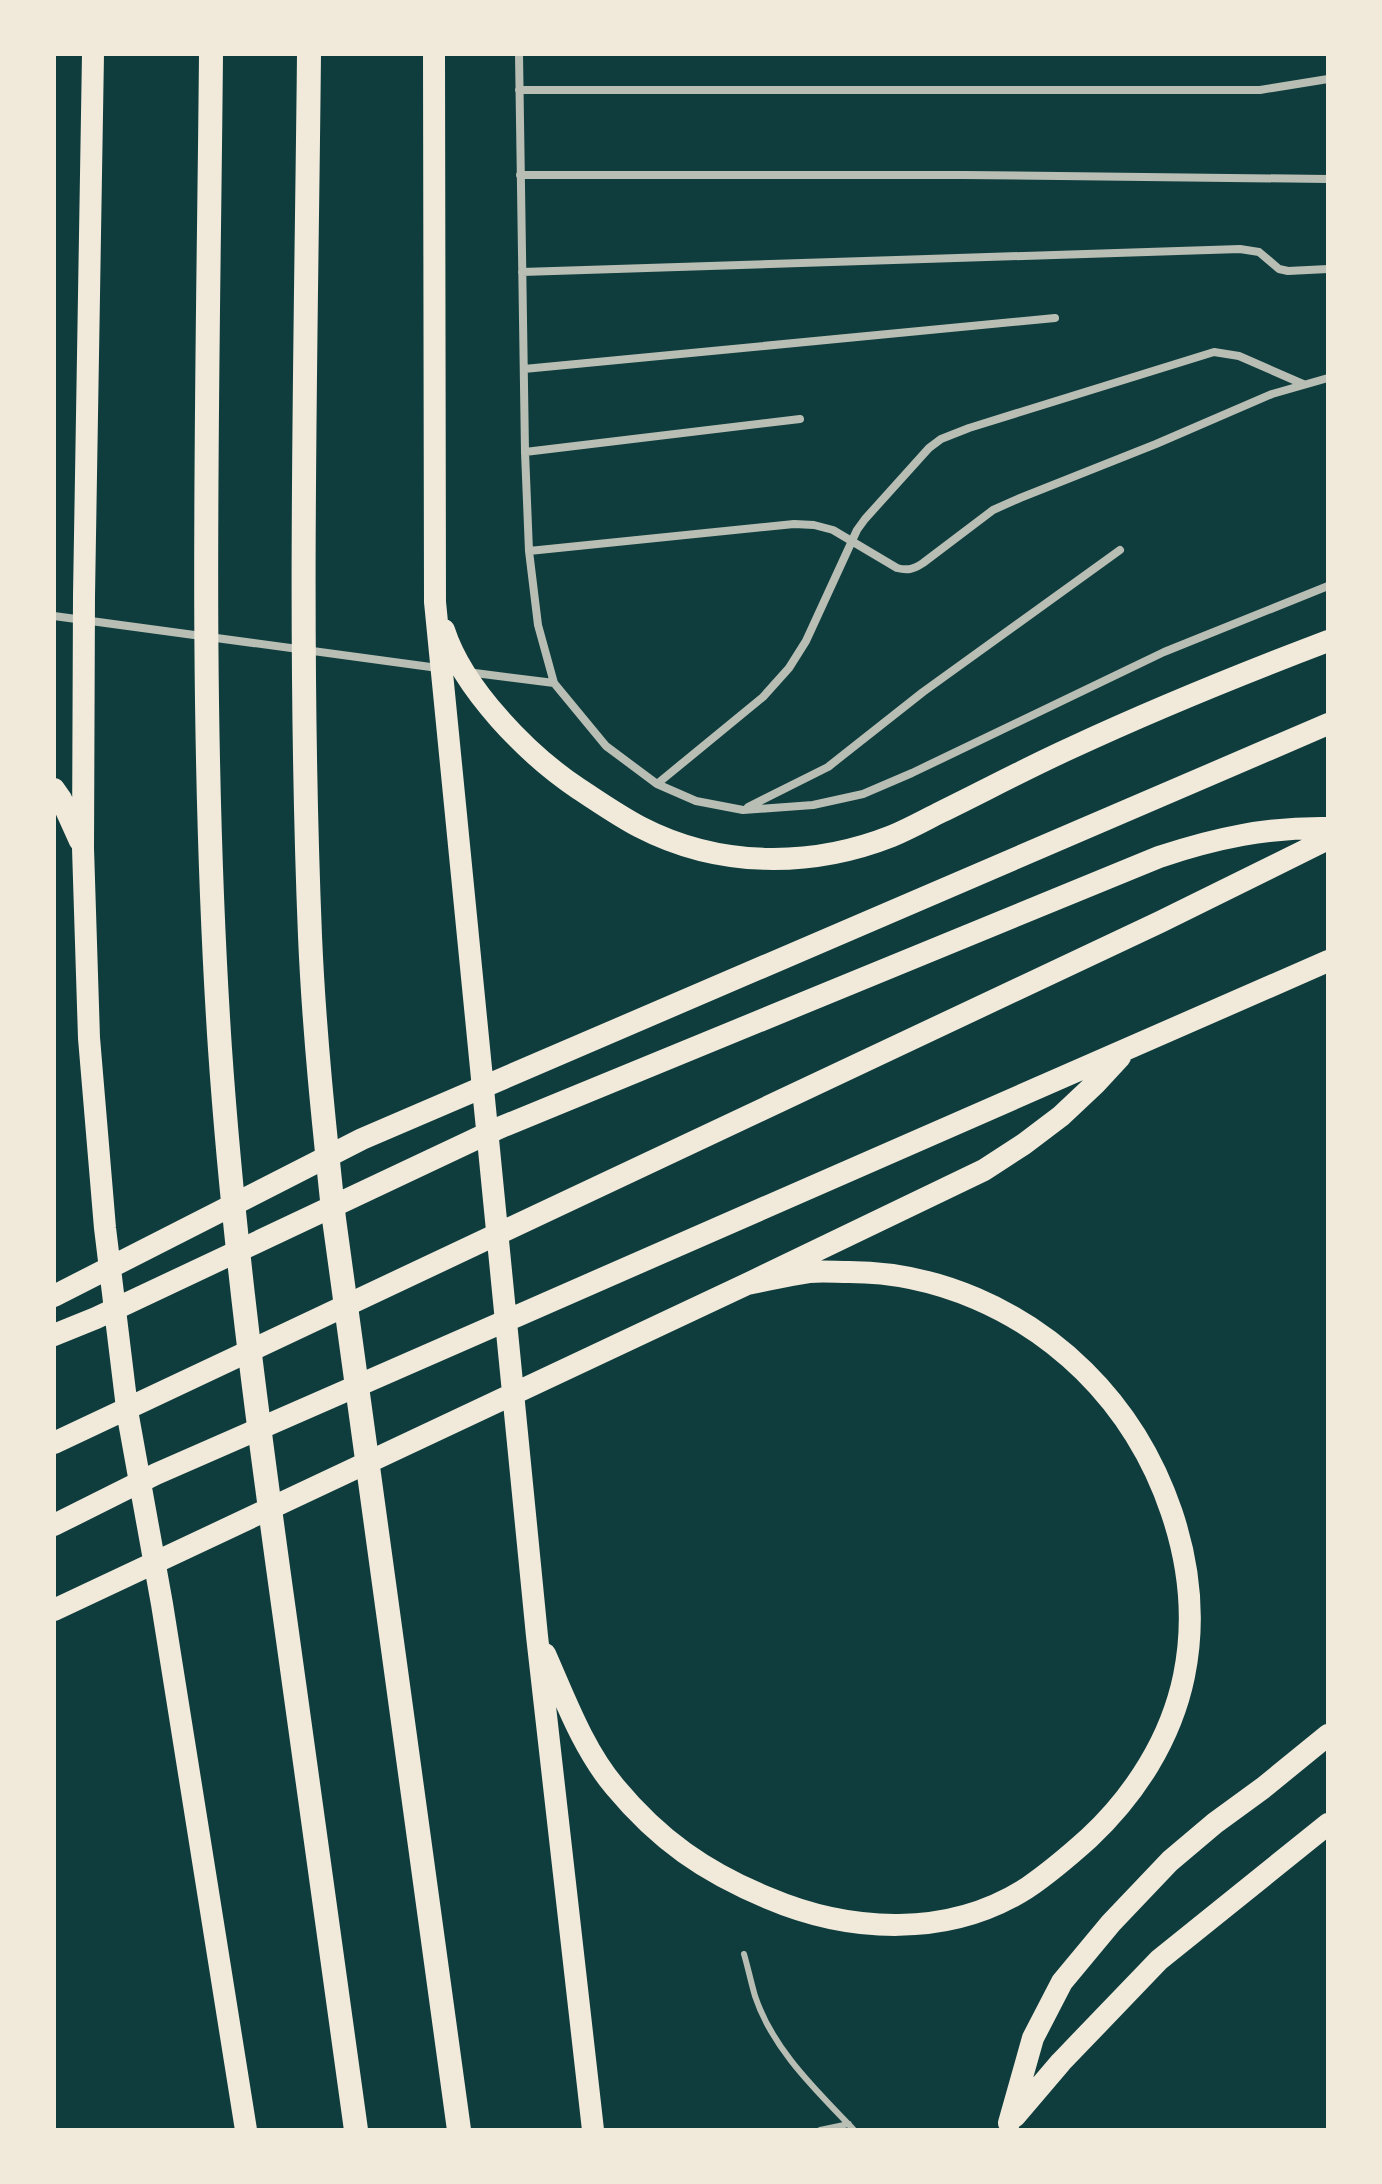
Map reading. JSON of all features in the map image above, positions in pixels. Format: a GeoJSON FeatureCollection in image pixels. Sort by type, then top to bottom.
{"type":"FeatureCollection","features":[{"type":"Feature","properties":{"kind":"highway"},"geometry":{"type":"LineString","coordinates":[[93,54],[84,596],[83,848],[89,1038],[105,1228],[128,1416],[162,1604],[246,2130]]}},
{"type":"Feature","properties":{"kind":"highway"},"geometry":{"type":"LineString","coordinates":[[211,54],[205,616],[220,1051],[241,1288],[258,1430],[356,2130]]}},
{"type":"Feature","properties":{"kind":"highway"},"geometry":{"type":"LineString","coordinates":[[309,54],[302,632],[310,937],[320,1078],[331,1188],[459,2130]]}},
{"type":"Feature","properties":{"kind":"highway"},"geometry":{"type":"LineString","coordinates":[[434,54],[435,602],[537,1636],[593,2130]]}},
{"type":"Feature","properties":{"kind":"highway"},"geometry":{"type":"LineString","coordinates":[[435,602],[448,642],[471,681],[509,729],[566,780],[642,828],[683,845],[725,856],[768,860],[811,858],[853,850],[894,835],[1071,748],[1251,670],[1328,641]]}},
{"type":"Feature","properties":{"kind":"highway"},"geometry":{"type":"LineString","coordinates":[[54,1296],[362,1139],[1328,724]]}},
{"type":"Feature","properties":{"kind":"highway"},"geometry":{"type":"LineString","coordinates":[[54,789],[83,848]]}},
{"type":"Feature","properties":{"kind":"highway"},"geometry":{"type":"LineString","coordinates":[[54,1335],[499,1128],[1159,857],[1204,842],[1251,833],[1328,828]]}},
{"type":"Feature","properties":{"kind":"highway"},"geometry":{"type":"LineString","coordinates":[[54,1443],[1160,922],[1328,839]]}},
{"type":"Feature","properties":{"kind":"highway"},"geometry":{"type":"LineString","coordinates":[[54,1525],[156,1474],[1328,961]]}},
{"type":"Feature","properties":{"kind":"highway"},"geometry":{"type":"LineString","coordinates":[[54,1610],[984,1170],[1061,1116],[1127,1049]]}},
{"type":"Feature","properties":{"kind":"highway"},"geometry":{"type":"LineString","coordinates":[[537,1636],[583,1739],[612,1785],[649,1825],[691,1859],[738,1886],[788,1907],[835,1920],[883,1926],[932,1923],[980,1911],[1024,1890],[1064,1861],[1105,1823],[1141,1779],[1167,1730],[1184,1677],[1190,1622],[1186,1566],[1171,1512],[1145,1450],[1108,1395],[1061,1348],[1006,1311],[944,1285],[879,1272],[813,1272],[747,1284]]}},
{"type":"Feature","properties":{"kind":"highway"},"geometry":{"type":"LineString","coordinates":[[1007,2126],[1033,2038],[1062,1982],[1111,1923],[1170,1861],[1328,1735]]}},
{"type":"Feature","properties":{"kind":"highway"},"geometry":{"type":"LineString","coordinates":[[1007,2126],[1061,2062],[1159,1960],[1328,1824]]}},
{"type":"Feature","properties":{"kind":"street"},"geometry":{"type":"LineString","coordinates":[[519,54],[525,452],[529,551],[538,625],[554,683],[606,746],[657,784],[696,801],[743,810],[813,805],[863,794],[1164,652],[1328,586]]}},
{"type":"Feature","properties":{"kind":"street"},"geometry":{"type":"LineString","coordinates":[[519,90],[1260,90],[1328,79]]}},
{"type":"Feature","properties":{"kind":"street"},"geometry":{"type":"LineString","coordinates":[[520,175],[1328,179]]}},
{"type":"Feature","properties":{"kind":"street"},"geometry":{"type":"LineString","coordinates":[[522,272],[1240,249],[1259,252],[1272,265],[1288,271],[1328,269]]}},
{"type":"Feature","properties":{"kind":"street"},"geometry":{"type":"LineString","coordinates":[[524,369],[1055,318]]}},
{"type":"Feature","properties":{"kind":"street"},"geometry":{"type":"LineString","coordinates":[[657,784],[763,697],[789,668],[806,641],[851,541],[865,519],[929,448],[941,439],[1214,352],[1239,356],[1303,384]]}},
{"type":"Feature","properties":{"kind":"street"},"geometry":{"type":"LineString","coordinates":[[529,551],[794,524],[814,525],[833,530],[906,571],[1006,504],[1272,394],[1328,378]]}},
{"type":"Feature","properties":{"kind":"street"},"geometry":{"type":"LineString","coordinates":[[525,452],[800,419]]}},
{"type":"Feature","properties":{"kind":"street"},"geometry":{"type":"LineString","coordinates":[[743,810],[828,767],[935,683],[1120,550]]}},
{"type":"Feature","properties":{"kind":"street"},"geometry":{"type":"LineString","coordinates":[[54,616],[554,683]]}},
{"type":"Feature","properties":{"kind":"lane"},"geometry":{"type":"LineString","coordinates":[[744,1954],[756,1998],[778,2043],[809,2083],[852,2127]]}},
{"type":"Feature","properties":{"kind":"lane"},"geometry":{"type":"LineString","coordinates":[[820,2130],[852,2127]]}}]}
